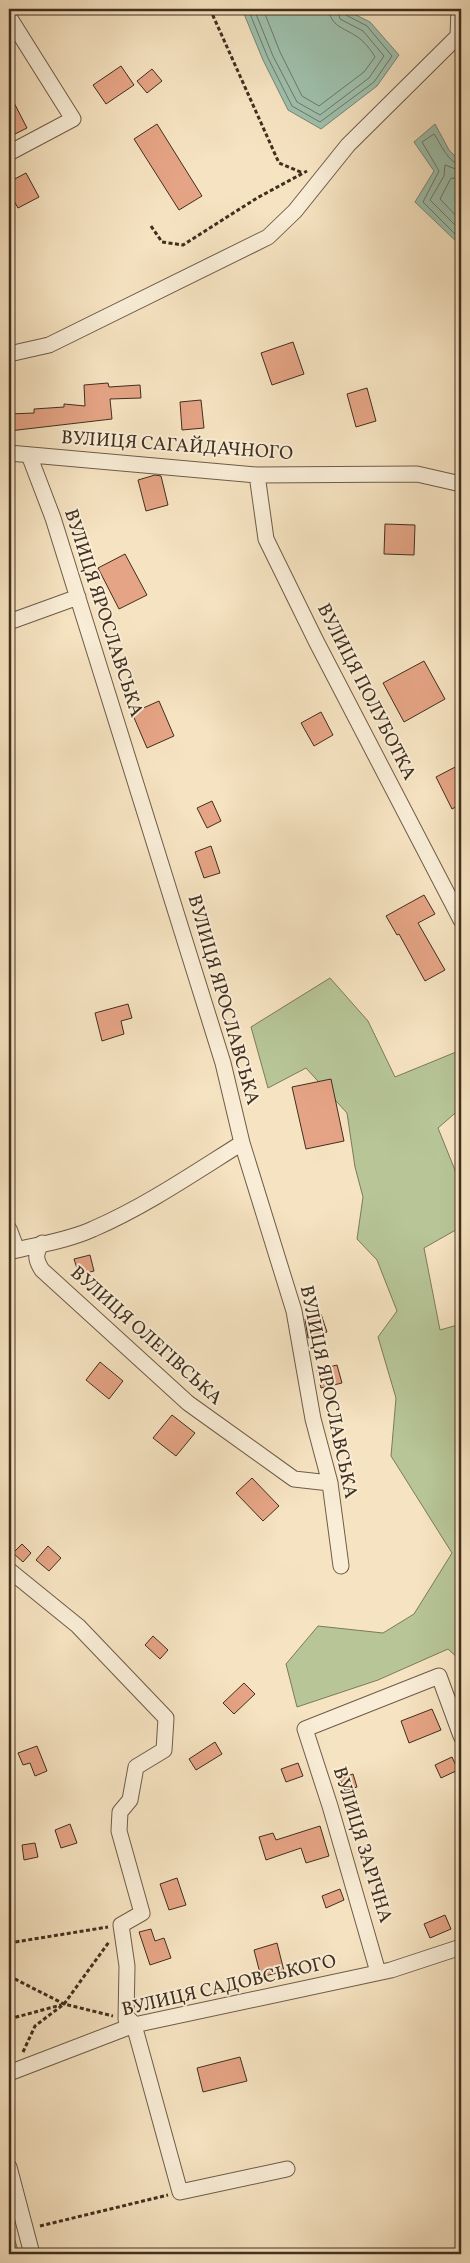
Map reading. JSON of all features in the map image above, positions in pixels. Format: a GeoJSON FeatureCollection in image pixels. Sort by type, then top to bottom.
{"type":"FeatureCollection","features":[{"type":"Feature","properties":{"kind":"street"},"geometry":{"type":"LineString","coordinates":[[9,354],[50,345],[268,237],[295,212],[348,145],[460,36],[459,9]]}},
{"type":"Feature","properties":{"kind":"street"},"geometry":{"type":"LineString","coordinates":[[9,17],[73,119],[9,153]]}},
{"type":"Feature","properties":{"kind":"street","name":"ВУЛИЦЯ САГАЙДАЧНОГО"},"geometry":{"type":"LineString","coordinates":[[9,452],[257,475],[417,474],[461,484]]}},
{"type":"Feature","properties":{"kind":"street","name":"ВУЛИЦЯ ЯРОСЛАВСЬКА"},"geometry":{"type":"LineString","coordinates":[[29,455],[53,518],[224,1063],[242,1143],[294,1312],[313,1419],[330,1482],[341,1566]]}},
{"type":"Feature","properties":{"kind":"street","name":"ВУЛИЦЯ ПОЛУБОТКА"},"geometry":{"type":"LineString","coordinates":[[257,475],[266,539],[316,641],[461,920]]}},
{"type":"Feature","properties":{"kind":"street"},"geometry":{"type":"LineString","coordinates":[[9,622],[78,597]]}},
{"type":"Feature","properties":{"kind":"street","name":"ВУЛИЦЯ ОЛЕГІВСЬКА"},"geometry":{"type":"LineString","coordinates":[[13,1251],[21,1251],[42,1243],[92,1230],[154,1198],[242,1143]]}},
{"type":"Feature","properties":{"kind":"street"},"geometry":{"type":"LineString","coordinates":[[9,1228],[13,1251]]}},
{"type":"Feature","properties":{"kind":"street","name":"ВУЛИЦЯ ОЛЕГІВСЬКА"},"geometry":{"type":"LineString","coordinates":[[42,1243],[36,1254],[36,1261],[42,1270],[188,1403],[294,1479],[330,1482]]}},
{"type":"Feature","properties":{"kind":"street"},"geometry":{"type":"LineString","coordinates":[[9,1570],[78,1626],[166,1718],[164,1750],[136,1768],[130,1800],[120,1812],[119,1832],[142,1913],[121,1925],[127,1966],[130,2022],[180,2192],[287,2169]]}},
{"type":"Feature","properties":{"kind":"street","name":"ВУЛИЦЯ ЗАРІЧНА"},"geometry":{"type":"LineString","coordinates":[[378,1972],[330,1806],[305,1729],[439,1676],[461,1736]]}},
{"type":"Feature","properties":{"kind":"street","name":"ВУЛИЦЯ САДОВСЬКОГО"},"geometry":{"type":"LineString","coordinates":[[11,2074],[130,2022],[391,1970],[461,1948]]}},
{"type":"Feature","properties":{"kind":"street"},"geometry":{"type":"LineString","coordinates":[[9,2167],[32,2254]]}},
{"type":"Feature","properties":{"kind":"path"},"geometry":{"type":"LineString","coordinates":[[210,9],[279,163],[304,174]]}},
{"type":"Feature","properties":{"kind":"path"},"geometry":{"type":"LineString","coordinates":[[151,226],[162,242],[183,244],[257,198],[311,169]]}},
{"type":"Feature","properties":{"kind":"path"},"geometry":{"type":"LineString","coordinates":[[9,1942],[121,1925]]}},
{"type":"Feature","properties":{"kind":"path"},"geometry":{"type":"LineString","coordinates":[[11,2074],[35,2026],[64,2004],[121,1925]]}},
{"type":"Feature","properties":{"kind":"path"},"geometry":{"type":"LineString","coordinates":[[9,1976],[64,2004],[130,2022]]}},
{"type":"Feature","properties":{"kind":"path"},"geometry":{"type":"LineString","coordinates":[[9,2019],[64,2004]]}},
{"type":"Feature","properties":{"kind":"path"},"geometry":{"type":"LineString","coordinates":[[26,2229],[180,2192]]}},
{"type":"Feature","properties":{"kind":"shaded area"},"geometry":{"type":"Polygon","coordinates":[[[330,978],[368,1021],[395,1077],[461,1050],[461,1108],[438,1128],[461,1185],[461,1227],[424,1248],[440,1330],[461,1324],[461,1661],[448,1649],[378,1680],[297,1707],[286,1664],[318,1626],[383,1633],[414,1614],[452,1553],[391,1456],[396,1398],[378,1337],[397,1311],[377,1260],[357,1239],[363,1197],[355,1167],[347,1113],[306,1068],[268,1088],[251,1027],[330,978]]]}},
{"type":"Feature","properties":{"kind":"shaded area"},"geometry":{"type":"Polygon","coordinates":[[[9,2220],[19,2254],[9,2254],[9,2220]]]}},
{"type":"Feature","properties":{"kind":"water"},"geometry":{"type":"Polygon","coordinates":[[[242,9],[344,9],[370,22],[399,55],[377,86],[321,129],[288,110],[263,60],[242,9]]]}},
{"type":"Feature","properties":{"kind":"water"},"geometry":{"type":"Polygon","coordinates":[[[435,124],[449,150],[461,162],[461,246],[415,202],[434,171],[414,142],[435,124]]]}},
{"type":"Feature","properties":{"kind":"building"},"geometry":{"type":"Polygon","coordinates":[[[121,66],[134,85],[106,104],[93,85],[121,66]]]}},
{"type":"Feature","properties":{"kind":"building"},"geometry":{"type":"Polygon","coordinates":[[[152,69],[162,81],[147,93],[137,81],[152,69]]]}},
{"type":"Feature","properties":{"kind":"building"},"geometry":{"type":"Polygon","coordinates":[[[9,93],[27,128],[9,137],[9,93]]]}},
{"type":"Feature","properties":{"kind":"building"},"geometry":{"type":"Polygon","coordinates":[[[157,124],[202,196],[179,210],[134,139],[157,124]]]}},
{"type":"Feature","properties":{"kind":"building"},"geometry":{"type":"Polygon","coordinates":[[[26,173],[39,197],[18,208],[9,192],[9,182],[26,173]]]}},
{"type":"Feature","properties":{"kind":"building"},"geometry":{"type":"Polygon","coordinates":[[[293,342],[304,374],[272,385],[261,353],[293,342]]]}},
{"type":"Feature","properties":{"kind":"building"},"geometry":{"type":"Polygon","coordinates":[[[108,383],[109,387],[140,385],[141,398],[110,399],[112,419],[9,431],[9,414],[34,413],[34,409],[64,407],[64,404],[85,406],[84,385],[108,383]]]}},
{"type":"Feature","properties":{"kind":"building"},"geometry":{"type":"Polygon","coordinates":[[[367,388],[376,421],[356,427],[347,394],[367,388]]]}},
{"type":"Feature","properties":{"kind":"building"},"geometry":{"type":"Polygon","coordinates":[[[201,400],[204,428],[182,430],[180,402],[201,400]]]}},
{"type":"Feature","properties":{"kind":"building"},"geometry":{"type":"Polygon","coordinates":[[[155,475],[161,476],[168,505],[146,511],[138,480],[155,475]]]}},
{"type":"Feature","properties":{"kind":"building"},"geometry":{"type":"Polygon","coordinates":[[[385,524],[415,525],[414,555],[384,554],[385,524]]]}},
{"type":"Feature","properties":{"kind":"building"},"geometry":{"type":"Polygon","coordinates":[[[125,554],[147,595],[119,609],[98,568],[125,554]]]}},
{"type":"Feature","properties":{"kind":"building"},"geometry":{"type":"Polygon","coordinates":[[[424,661],[445,699],[404,722],[383,683],[424,661]]]}},
{"type":"Feature","properties":{"kind":"building"},"geometry":{"type":"Polygon","coordinates":[[[159,701],[174,736],[147,748],[132,713],[159,701]]]}},
{"type":"Feature","properties":{"kind":"building"},"geometry":{"type":"Polygon","coordinates":[[[321,712],[333,735],[314,746],[301,723],[321,712]]]}},
{"type":"Feature","properties":{"kind":"building"},"geometry":{"type":"Polygon","coordinates":[[[461,764],[461,804],[452,809],[436,777],[461,764]]]}},
{"type":"Feature","properties":{"kind":"building"},"geometry":{"type":"Polygon","coordinates":[[[212,801],[221,821],[207,828],[197,808],[212,801]]]}},
{"type":"Feature","properties":{"kind":"building"},"geometry":{"type":"Polygon","coordinates":[[[211,846],[220,873],[204,878],[195,852],[211,846]]]}},
{"type":"Feature","properties":{"kind":"building"},"geometry":{"type":"Polygon","coordinates":[[[424,895],[435,914],[418,923],[445,970],[425,981],[399,934],[397,935],[386,916],[424,895]]]}},
{"type":"Feature","properties":{"kind":"building"},"geometry":{"type":"Polygon","coordinates":[[[128,1004],[132,1018],[121,1021],[124,1034],[102,1041],[95,1013],[128,1004]]]}},
{"type":"Feature","properties":{"kind":"building"},"geometry":{"type":"Polygon","coordinates":[[[331,1079],[344,1141],[306,1149],[292,1087],[331,1079]]]}},
{"type":"Feature","properties":{"kind":"building"},"geometry":{"type":"Polygon","coordinates":[[[90,1255],[94,1271],[79,1275],[74,1259],[90,1255]]]}},
{"type":"Feature","properties":{"kind":"building"},"geometry":{"type":"Polygon","coordinates":[[[321,1314],[327,1332],[308,1338],[305,1319],[321,1314]]]}},
{"type":"Feature","properties":{"kind":"building"},"geometry":{"type":"Polygon","coordinates":[[[100,1362],[123,1381],[109,1399],[86,1380],[100,1362]]]}},
{"type":"Feature","properties":{"kind":"building"},"geometry":{"type":"Polygon","coordinates":[[[337,1365],[342,1383],[321,1388],[317,1370],[337,1365]]]}},
{"type":"Feature","properties":{"kind":"building"},"geometry":{"type":"Polygon","coordinates":[[[172,1415],[195,1433],[176,1456],[153,1438],[172,1415]]]}},
{"type":"Feature","properties":{"kind":"building"},"geometry":{"type":"Polygon","coordinates":[[[252,1478],[279,1506],[263,1521],[236,1493],[252,1478]]]}},
{"type":"Feature","properties":{"kind":"building"},"geometry":{"type":"Polygon","coordinates":[[[22,1544],[31,1553],[23,1562],[13,1553],[22,1544]]]}},
{"type":"Feature","properties":{"kind":"building"},"geometry":{"type":"Polygon","coordinates":[[[48,1546],[61,1558],[49,1571],[36,1560],[48,1546]]]}},
{"type":"Feature","properties":{"kind":"building"},"geometry":{"type":"Polygon","coordinates":[[[153,1636],[168,1650],[160,1659],[145,1645],[153,1636]]]}},
{"type":"Feature","properties":{"kind":"building"},"geometry":{"type":"Polygon","coordinates":[[[244,1683],[255,1694],[234,1714],[223,1703],[244,1683]]]}},
{"type":"Feature","properties":{"kind":"building"},"geometry":{"type":"Polygon","coordinates":[[[432,1709],[441,1730],[409,1743],[401,1721],[432,1709]]]}},
{"type":"Feature","properties":{"kind":"building"},"geometry":{"type":"Polygon","coordinates":[[[215,1742],[222,1754],[196,1770],[189,1759],[215,1742]]]}},
{"type":"Feature","properties":{"kind":"building"},"geometry":{"type":"Polygon","coordinates":[[[37,1746],[47,1771],[35,1776],[30,1763],[23,1765],[18,1753],[37,1746]]]}},
{"type":"Feature","properties":{"kind":"building"},"geometry":{"type":"Polygon","coordinates":[[[452,1757],[458,1770],[441,1778],[435,1765],[452,1757]]]}},
{"type":"Feature","properties":{"kind":"building"},"geometry":{"type":"Polygon","coordinates":[[[298,1763],[303,1776],[286,1782],[281,1769],[298,1763]]]}},
{"type":"Feature","properties":{"kind":"building"},"geometry":{"type":"Polygon","coordinates":[[[353,1774],[357,1787],[345,1791],[340,1779],[353,1774]]]}},
{"type":"Feature","properties":{"kind":"building"},"geometry":{"type":"Polygon","coordinates":[[[70,1824],[77,1843],[61,1848],[55,1830],[70,1824]]]}},
{"type":"Feature","properties":{"kind":"building"},"geometry":{"type":"Polygon","coordinates":[[[320,1826],[329,1856],[306,1863],[301,1848],[266,1860],[259,1837],[273,1833],[276,1840],[320,1826]]]}},
{"type":"Feature","properties":{"kind":"building"},"geometry":{"type":"Polygon","coordinates":[[[35,1843],[38,1857],[24,1860],[22,1845],[35,1843]]]}},
{"type":"Feature","properties":{"kind":"building"},"geometry":{"type":"Polygon","coordinates":[[[177,1878],[186,1905],[169,1910],[160,1884],[177,1878]]]}},
{"type":"Feature","properties":{"kind":"building"},"geometry":{"type":"Polygon","coordinates":[[[340,1889],[344,1900],[326,1908],[322,1896],[340,1889]]]}},
{"type":"Feature","properties":{"kind":"building"},"geometry":{"type":"Polygon","coordinates":[[[445,1915],[451,1929],[430,1938],[424,1924],[445,1915]]]}},
{"type":"Feature","properties":{"kind":"building"},"geometry":{"type":"Polygon","coordinates":[[[151,1929],[155,1941],[164,1938],[171,1958],[150,1965],[139,1932],[151,1929]]]}},
{"type":"Feature","properties":{"kind":"building"},"geometry":{"type":"Polygon","coordinates":[[[277,1943],[284,1971],[261,1977],[254,1950],[277,1943]]]}},
{"type":"Feature","properties":{"kind":"building"},"geometry":{"type":"Polygon","coordinates":[[[240,2057],[247,2081],[203,2092],[197,2068],[240,2057]]]}}]}
